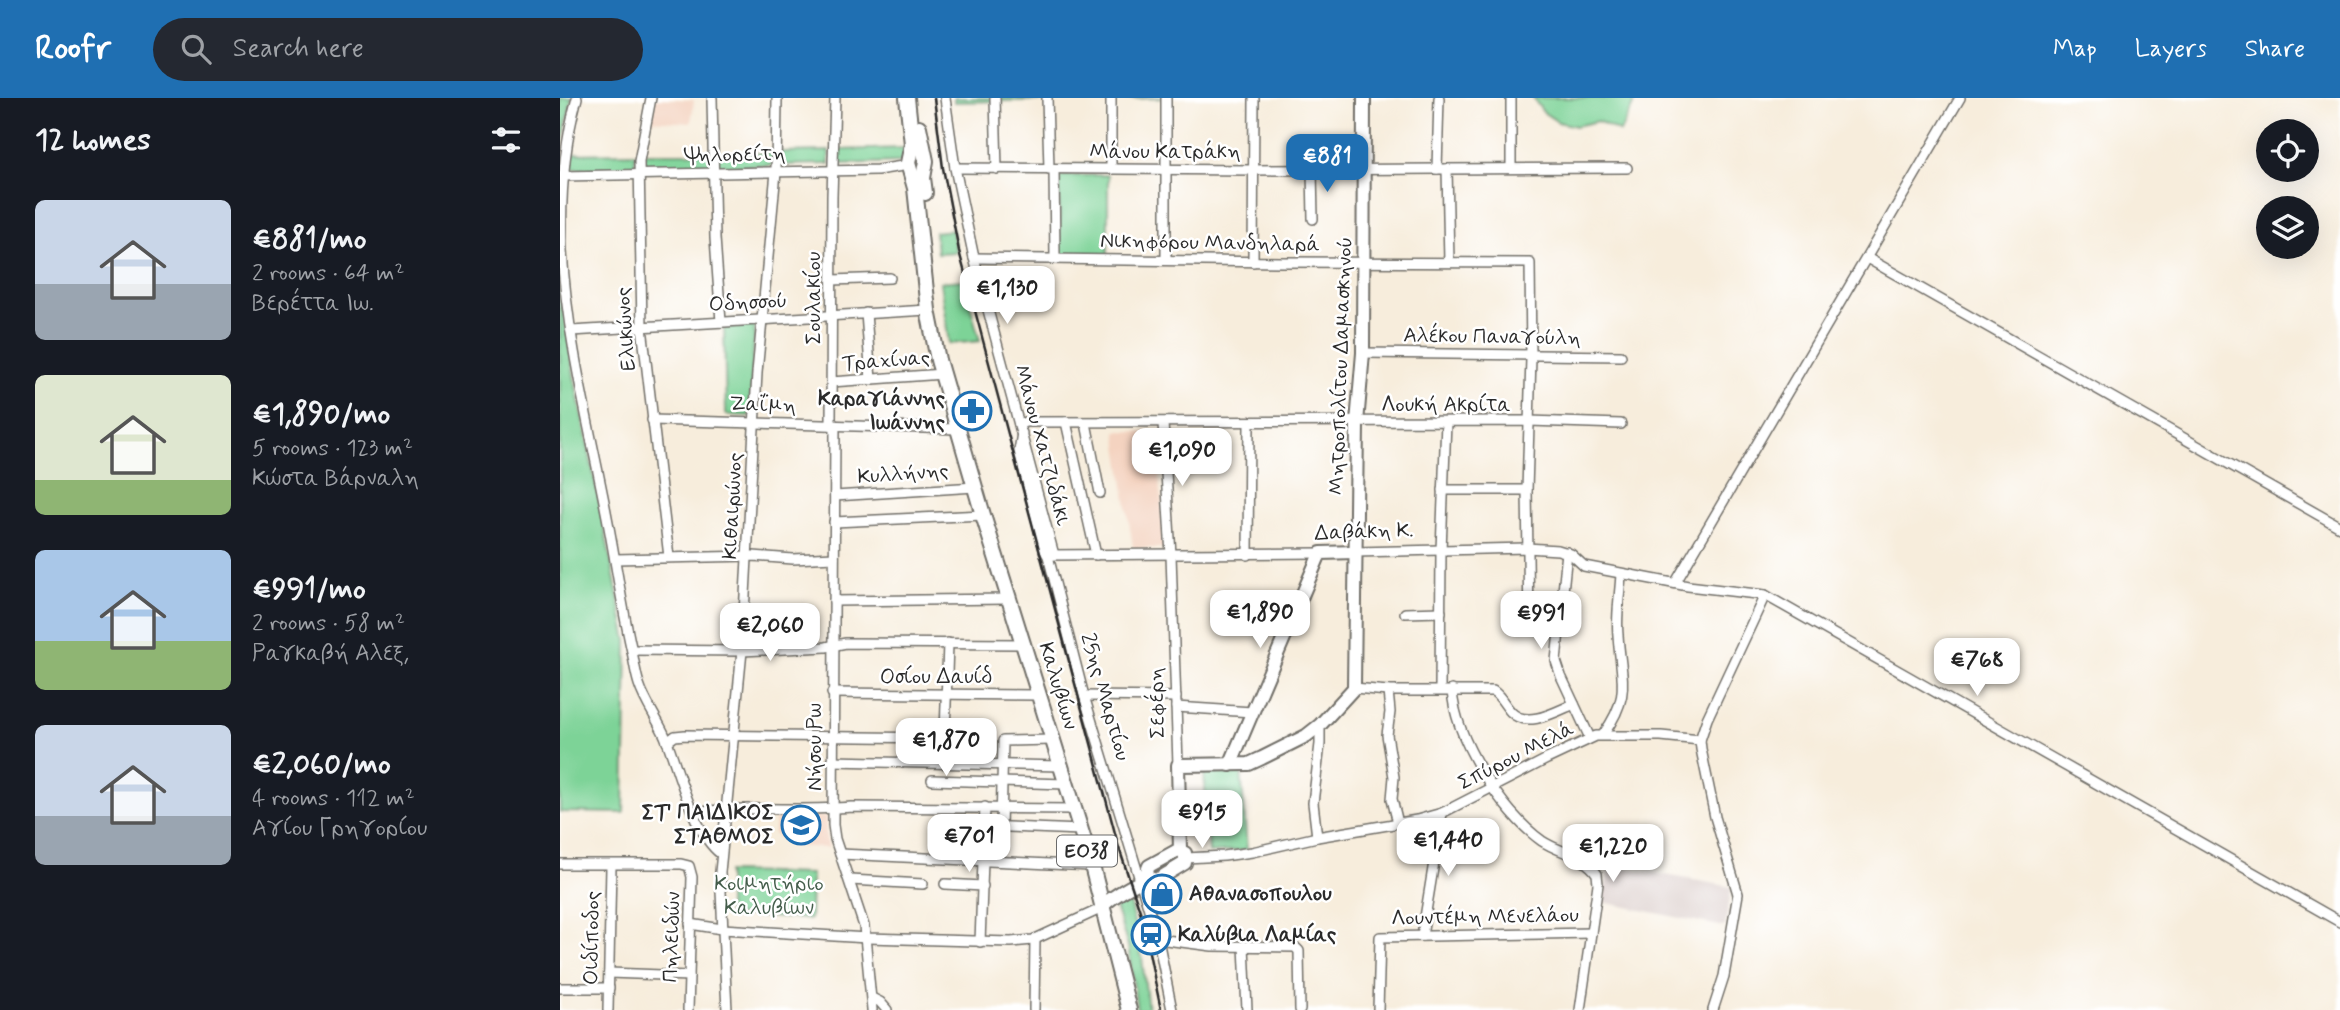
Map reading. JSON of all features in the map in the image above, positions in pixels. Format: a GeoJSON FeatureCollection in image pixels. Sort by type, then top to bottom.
{"type":"FeatureCollection","features":[{"type":"Feature","properties":{"kind":"main road","name":"Καλυβίων"},"geometry":{"type":"LineString","coordinates":[[907,98],[912,144],[909,163],[915,188],[933,343],[983,515],[1092,866],[1129,1010]]}},
{"type":"Feature","properties":{"kind":"main road","name":"Καλυβίων"},"geometry":{"type":"LineString","coordinates":[[916,98],[926,162],[924,184],[943,374]]}},
{"type":"Feature","properties":{"kind":"main road"},"geometry":{"type":"LineString","coordinates":[[909,163],[915,171],[920,171],[926,162]]}},
{"type":"Feature","properties":{"kind":"street"},"geometry":{"type":"LineString","coordinates":[[577,98],[567,136],[562,176],[562,252],[571,331],[643,695],[667,742],[694,813],[707,839],[721,854]]}},
{"type":"Feature","properties":{"kind":"street","name":"Ελικώνος"},"geometry":{"type":"LineString","coordinates":[[651,98],[641,141],[639,175],[642,327],[669,557]]}},
{"type":"Feature","properties":{"kind":"street"},"geometry":{"type":"LineString","coordinates":[[712,98],[716,268],[721,322]]}},
{"type":"Feature","properties":{"kind":"street","name":"Κιθαιρώνος"},"geometry":{"type":"LineString","coordinates":[[727,1010],[719,883],[742,651],[755,422],[776,172],[777,98]]}},
{"type":"Feature","properties":{"kind":"street","name":"Σουλακίου"},"geometry":{"type":"LineString","coordinates":[[833,425],[831,315],[835,98]]}},
{"type":"Feature","properties":{"kind":"street","name":"Μάνου Χατζιδάκι"},"geometry":{"type":"LineString","coordinates":[[945,98],[955,168],[974,258],[1021,428],[1051,556]]}},
{"type":"Feature","properties":{"kind":"street"},"geometry":{"type":"LineString","coordinates":[[995,98],[997,169]]}},
{"type":"Feature","properties":{"kind":"street"},"geometry":{"type":"LineString","coordinates":[[1047,98],[1055,258]]}},
{"type":"Feature","properties":{"kind":"street"},"geometry":{"type":"LineString","coordinates":[[1111,98],[1111,169]]}},
{"type":"Feature","properties":{"kind":"street"},"geometry":{"type":"LineString","coordinates":[[1166,98],[1166,260]]}},
{"type":"Feature","properties":{"kind":"street"},"geometry":{"type":"LineString","coordinates":[[1253,262],[1254,98]]}},
{"type":"Feature","properties":{"kind":"street","name":"Μητροπολίτου Δαμασκηνού"},"geometry":{"type":"LineString","coordinates":[[1354,688],[1357,423],[1363,353],[1364,98]]}},
{"type":"Feature","properties":{"kind":"street"},"geometry":{"type":"LineString","coordinates":[[1438,98],[1449,262]]}},
{"type":"Feature","properties":{"kind":"street"},"geometry":{"type":"LineString","coordinates":[[1511,98],[1511,168]]}},
{"type":"Feature","properties":{"kind":"street"},"geometry":{"type":"LineString","coordinates":[[1676,582],[1960,98]]}},
{"type":"Feature","properties":{"kind":"street","name":"Ψηλορείτη"},"geometry":{"type":"LineString","coordinates":[[562,176],[894,169],[909,163]]}},
{"type":"Feature","properties":{"kind":"street","name":"Μάνου Κατράκη"},"geometry":{"type":"LineString","coordinates":[[955,168],[1627,168]]}},
{"type":"Feature","properties":{"kind":"street"},"geometry":{"type":"LineString","coordinates":[[1312,169],[1313,219]]}},
{"type":"Feature","properties":{"kind":"street","name":"Νικηφόρου Μανδηλαρά"},"geometry":{"type":"LineString","coordinates":[[974,258],[1530,263],[1531,354]]}},
{"type":"Feature","properties":{"kind":"street"},"geometry":{"type":"LineString","coordinates":[[1867,258],[2340,527]]}},
{"type":"Feature","properties":{"kind":"street"},"geometry":{"type":"LineString","coordinates":[[832,280],[890,278]]}},
{"type":"Feature","properties":{"kind":"street","name":"Οδησσού"},"geometry":{"type":"LineString","coordinates":[[571,331],[928,310]]}},
{"type":"Feature","properties":{"kind":"street"},"geometry":{"type":"LineString","coordinates":[[866,313],[871,380]]}},
{"type":"Feature","properties":{"kind":"street","name":"Αλέκου Παναγούλη"},"geometry":{"type":"LineString","coordinates":[[1363,353],[1621,356]]}},
{"type":"Feature","properties":{"kind":"street"},"geometry":{"type":"LineString","coordinates":[[1529,621],[1527,490],[1531,354]]}},
{"type":"Feature","properties":{"kind":"street","name":"Τραχίνας"},"geometry":{"type":"LineString","coordinates":[[831,382],[943,374]]}},
{"type":"Feature","properties":{"kind":"street","name":"Ζαΐμη"},"geometry":{"type":"LineString","coordinates":[[652,420],[957,429]]}},
{"type":"Feature","properties":{"kind":"street","name":"Λουκή Ακρίτα"},"geometry":{"type":"LineString","coordinates":[[1021,428],[1026,422],[1529,421],[1621,424]]}},
{"type":"Feature","properties":{"kind":"street"},"geometry":{"type":"LineString","coordinates":[[1066,422],[1096,555]]}},
{"type":"Feature","properties":{"kind":"street"},"geometry":{"type":"LineString","coordinates":[[1440,690],[1441,550],[1446,422]]}},
{"type":"Feature","properties":{"kind":"street"},"geometry":{"type":"LineString","coordinates":[[1086,423],[1100,493]]}},
{"type":"Feature","properties":{"kind":"street","name":"Σεφέρη"},"geometry":{"type":"LineString","coordinates":[[1163,423],[1183,854]]}},
{"type":"Feature","properties":{"kind":"street"},"geometry":{"type":"LineString","coordinates":[[1248,555],[1249,423]]}},
{"type":"Feature","properties":{"kind":"street","name":"Νήσου Ρω"},"geometry":{"type":"LineString","coordinates":[[833,425],[834,832],[867,938],[872,1010]]}},
{"type":"Feature","properties":{"kind":"street","name":"Κυλλήνης"},"geometry":{"type":"LineString","coordinates":[[835,496],[975,487]]}},
{"type":"Feature","properties":{"kind":"street"},"geometry":{"type":"LineString","coordinates":[[1443,490],[1527,490]]}},
{"type":"Feature","properties":{"kind":"street"},"geometry":{"type":"LineString","coordinates":[[834,522],[983,515]]}},
{"type":"Feature","properties":{"kind":"street","name":"Δαβάκη Κ."},"geometry":{"type":"LineString","coordinates":[[1051,556],[1248,555],[1527,548],[1567,552],[1584,566],[1621,574],[1688,586],[1765,595]]}},
{"type":"Feature","properties":{"kind":"street"},"geometry":{"type":"LineString","coordinates":[[1567,552],[1556,661],[1590,738]]}},
{"type":"Feature","properties":{"kind":"street"},"geometry":{"type":"LineString","coordinates":[[1230,765],[1321,553]]}},
{"type":"Feature","properties":{"kind":"street","name":"25ης Μαρτίου"},"geometry":{"type":"LineString","coordinates":[[1051,556],[1084,696],[1144,878],[1172,1010]]}},
{"type":"Feature","properties":{"kind":"street"},"geometry":{"type":"LineString","coordinates":[[615,559],[834,557]]}},
{"type":"Feature","properties":{"kind":"street"},"geometry":{"type":"LineString","coordinates":[[1603,735],[1621,706],[1623,692],[1618,635],[1621,574]]}},
{"type":"Feature","properties":{"kind":"street"},"geometry":{"type":"LineString","coordinates":[[1713,1010],[1724,976],[1738,894],[1715,817],[1700,740],[1707,719],[1765,595],[2340,922]]}},
{"type":"Feature","properties":{"kind":"street"},"geometry":{"type":"LineString","coordinates":[[834,601],[1009,599]]}},
{"type":"Feature","properties":{"kind":"street"},"geometry":{"type":"LineString","coordinates":[[1405,613],[1441,612]]}},
{"type":"Feature","properties":{"kind":"street"},"geometry":{"type":"LineString","coordinates":[[632,650],[742,651],[826,647],[846,643],[1023,644]]}},
{"type":"Feature","properties":{"kind":"street"},"geometry":{"type":"LineString","coordinates":[[667,742],[680,735],[942,738],[945,734],[948,694],[948,643]]}},
{"type":"Feature","properties":{"kind":"street"},"geometry":{"type":"LineString","coordinates":[[1178,765],[1230,765],[1255,761],[1292,744],[1320,725],[1354,688],[1388,691],[1493,691],[1502,698],[1516,717],[1528,720],[1574,704]]}},
{"type":"Feature","properties":{"kind":"street"},"geometry":{"type":"LineString","coordinates":[[1452,690],[1456,717],[1465,739],[1511,813],[1539,839],[1581,859],[1597,874],[1598,884],[1580,1010]]}},
{"type":"Feature","properties":{"kind":"street"},"geometry":{"type":"LineString","coordinates":[[1388,691],[1390,712],[1387,735],[1394,777],[1392,799],[1398,823]]}},
{"type":"Feature","properties":{"kind":"street","name":"Οσίου Δαυίδ"},"geometry":{"type":"LineString","coordinates":[[832,693],[1038,695]]}},
{"type":"Feature","properties":{"kind":"street"},"geometry":{"type":"LineString","coordinates":[[1084,696],[1176,702],[1252,712]]}},
{"type":"Feature","properties":{"kind":"street"},"geometry":{"type":"LineString","coordinates":[[1317,837],[1313,803],[1320,725]]}},
{"type":"Feature","properties":{"kind":"street","name":"Σπύρου Μελά"},"geometry":{"type":"LineString","coordinates":[[1183,854],[1224,856],[1252,852],[1442,813],[1590,738],[1603,735],[1700,740]]}},
{"type":"Feature","properties":{"kind":"street"},"geometry":{"type":"LineString","coordinates":[[1001,827],[1004,740],[1052,740]]}},
{"type":"Feature","properties":{"kind":"street"},"geometry":{"type":"LineString","coordinates":[[832,761],[1060,765]]}},
{"type":"Feature","properties":{"kind":"street"},"geometry":{"type":"LineString","coordinates":[[932,780],[1066,784]]}},
{"type":"Feature","properties":{"kind":"street"},"geometry":{"type":"LineString","coordinates":[[980,942],[985,807]]}},
{"type":"Feature","properties":{"kind":"street"},"geometry":{"type":"LineString","coordinates":[[694,813],[726,809],[1074,809]]}},
{"type":"Feature","properties":{"kind":"street"},"geometry":{"type":"LineString","coordinates":[[1422,936],[1442,813]]}},
{"type":"Feature","properties":{"kind":"street"},"geometry":{"type":"LineString","coordinates":[[985,826],[1081,830]]}},
{"type":"Feature","properties":{"kind":"street"},"geometry":{"type":"LineString","coordinates":[[690,923],[722,929],[867,938],[980,942],[1035,939],[1098,910],[1111,897],[1144,878],[1149,866],[1175,851],[1183,854]]}},
{"type":"Feature","properties":{"kind":"street"},"geometry":{"type":"LineString","coordinates":[[840,854],[1092,866]]}},
{"type":"Feature","properties":{"kind":"street"},"geometry":{"type":"LineString","coordinates":[[560,864],[611,866]]}},
{"type":"Feature","properties":{"kind":"street","name":"Πηλειδών"},"geometry":{"type":"LineString","coordinates":[[611,866],[689,866],[692,877],[688,1010]]}},
{"type":"Feature","properties":{"kind":"street","name":"Οιδίποδος"},"geometry":{"type":"LineString","coordinates":[[608,1010],[611,866]]}},
{"type":"Feature","properties":{"kind":"street"},"geometry":{"type":"LineString","coordinates":[[850,880],[923,884]]}},
{"type":"Feature","properties":{"kind":"street"},"geometry":{"type":"LineString","coordinates":[[945,884],[983,886]]}},
{"type":"Feature","properties":{"kind":"street","name":"Λουντέμη Μενελάου"},"geometry":{"type":"LineString","coordinates":[[1378,1010],[1380,937],[1591,933]]}},
{"type":"Feature","properties":{"kind":"street"},"geometry":{"type":"LineString","coordinates":[[1034,1010],[1035,939]]}},
{"type":"Feature","properties":{"kind":"street"},"geometry":{"type":"LineString","coordinates":[[1158,939],[1212,947],[1291,946],[1299,951],[1300,1010]]}},
{"type":"Feature","properties":{"kind":"street"},"geometry":{"type":"LineString","coordinates":[[1244,946],[1247,1010]]}},
{"type":"Feature","properties":{"kind":"street"},"geometry":{"type":"LineString","coordinates":[[609,972],[688,976]]}},
{"type":"Feature","properties":{"kind":"street"},"geometry":{"type":"LineString","coordinates":[[560,988],[608,988]]}},
{"type":"Feature","properties":{"kind":"street"},"geometry":{"type":"LineString","coordinates":[[872,998],[887,1010]]}},
{"type":"Feature","properties":{"kind":"shaded area"},"geometry":{"type":"Polygon","coordinates":[[[655,98],[694,100],[691,123],[651,120],[655,98]]]}},
{"type":"Feature","properties":{"kind":"shaded area"},"geometry":{"type":"Polygon","coordinates":[[[1116,431],[1157,432],[1165,548],[1133,548],[1116,431]]]}},
{"type":"Feature","properties":{"kind":"shaded area","name":"ΣΤ' ΠΑΙΔΙΚΟΣ ΣΤΑΘΜΟΣ"},"geometry":{"type":"Polygon","coordinates":[[[775,816],[826,817],[829,848],[790,846],[774,834],[775,816]]]}},
{"type":"Feature","properties":{"kind":"shaded area"},"geometry":{"type":"Polygon","coordinates":[[[1610,865],[1732,887],[1725,927],[1602,902],[1610,865]]]}},
{"type":"Feature","properties":{"kind":"green space"},"geometry":{"type":"Polygon","coordinates":[[[560,98],[572,98],[560,155],[560,98]]]}},
{"type":"Feature","properties":{"kind":"green space"},"geometry":{"type":"Polygon","coordinates":[[[954,98],[1165,98],[954,102],[954,98]]]}},
{"type":"Feature","properties":{"kind":"green space"},"geometry":{"type":"Polygon","coordinates":[[[1533,98],[1636,98],[1620,132],[1598,121],[1576,126],[1558,122],[1543,112],[1533,98]]]}},
{"type":"Feature","properties":{"kind":"green space"},"geometry":{"type":"Polygon","coordinates":[[[906,148],[902,162],[837,164],[837,150],[906,148]]]}},
{"type":"Feature","properties":{"kind":"green space"},"geometry":{"type":"Polygon","coordinates":[[[829,151],[829,164],[781,165],[781,152],[829,151]]]}},
{"type":"Feature","properties":{"kind":"green space"},"geometry":{"type":"Polygon","coordinates":[[[635,153],[635,169],[568,169],[570,154],[635,153]]]}},
{"type":"Feature","properties":{"kind":"green space"},"geometry":{"type":"Polygon","coordinates":[[[644,153],[710,153],[711,166],[643,169],[644,153]]]}},
{"type":"Feature","properties":{"kind":"green space"},"geometry":{"type":"Polygon","coordinates":[[[772,153],[771,165],[716,167],[716,154],[772,153]]]}},
{"type":"Feature","properties":{"kind":"green space"},"geometry":{"type":"Polygon","coordinates":[[[1108,175],[1108,255],[1060,255],[1059,176],[1108,175]]]}},
{"type":"Feature","properties":{"kind":"green space"},"geometry":{"type":"Polygon","coordinates":[[[952,230],[956,252],[937,253],[935,232],[952,230]]]}},
{"type":"Feature","properties":{"kind":"green space"},"geometry":{"type":"Polygon","coordinates":[[[963,280],[980,341],[949,344],[940,282],[963,280]]]}},
{"type":"Feature","properties":{"kind":"green space"},"geometry":{"type":"Polygon","coordinates":[[[560,287],[574,376],[627,641],[624,813],[560,812],[560,287]]]}},
{"type":"Feature","properties":{"kind":"green space"},"geometry":{"type":"Polygon","coordinates":[[[755,325],[749,416],[726,415],[724,328],[755,325]]]}},
{"type":"Feature","properties":{"kind":"green space"},"geometry":{"type":"Polygon","coordinates":[[[1241,770],[1247,850],[1209,853],[1204,771],[1241,770]]]}},
{"type":"Feature","properties":{"kind":"green space","name":"Κοιμητήριο Καλυβίων"},"geometry":{"type":"Polygon","coordinates":[[[728,872],[811,874],[810,919],[728,915],[728,872]]]}},
{"type":"Feature","properties":{"kind":"green space"},"geometry":{"type":"Polygon","coordinates":[[[1129,901],[1142,958],[1148,1010],[1137,1010],[1128,946],[1115,907],[1129,901]]]}},
{"type":"Feature","properties":{"kind":"railway"},"geometry":{"type":"LineString","coordinates":[[934,98],[943,168],[959,251],[1119,848],[1141,914],[1161,1010]]}},
{"type":"Feature","properties":{"kind":"place","name":"Καραγιάννης Ιωάννης"},"geometry":{"type":"Point","coordinates":[972,411]}},
{"type":"Feature","properties":{"kind":"place","name":"ΣΤ' ΠΑΙΔΙΚΟΣ ΣΤΑΘΜΟΣ"},"geometry":{"type":"Point","coordinates":[801,825]}},
{"type":"Feature","properties":{"kind":"place","name":"Αθανασοπουλου"},"geometry":{"type":"Point","coordinates":[1162,894]}},
{"type":"Feature","properties":{"kind":"place","name":"Καλύβια Λαμίας"},"geometry":{"type":"Point","coordinates":[1151,935]}}]}
